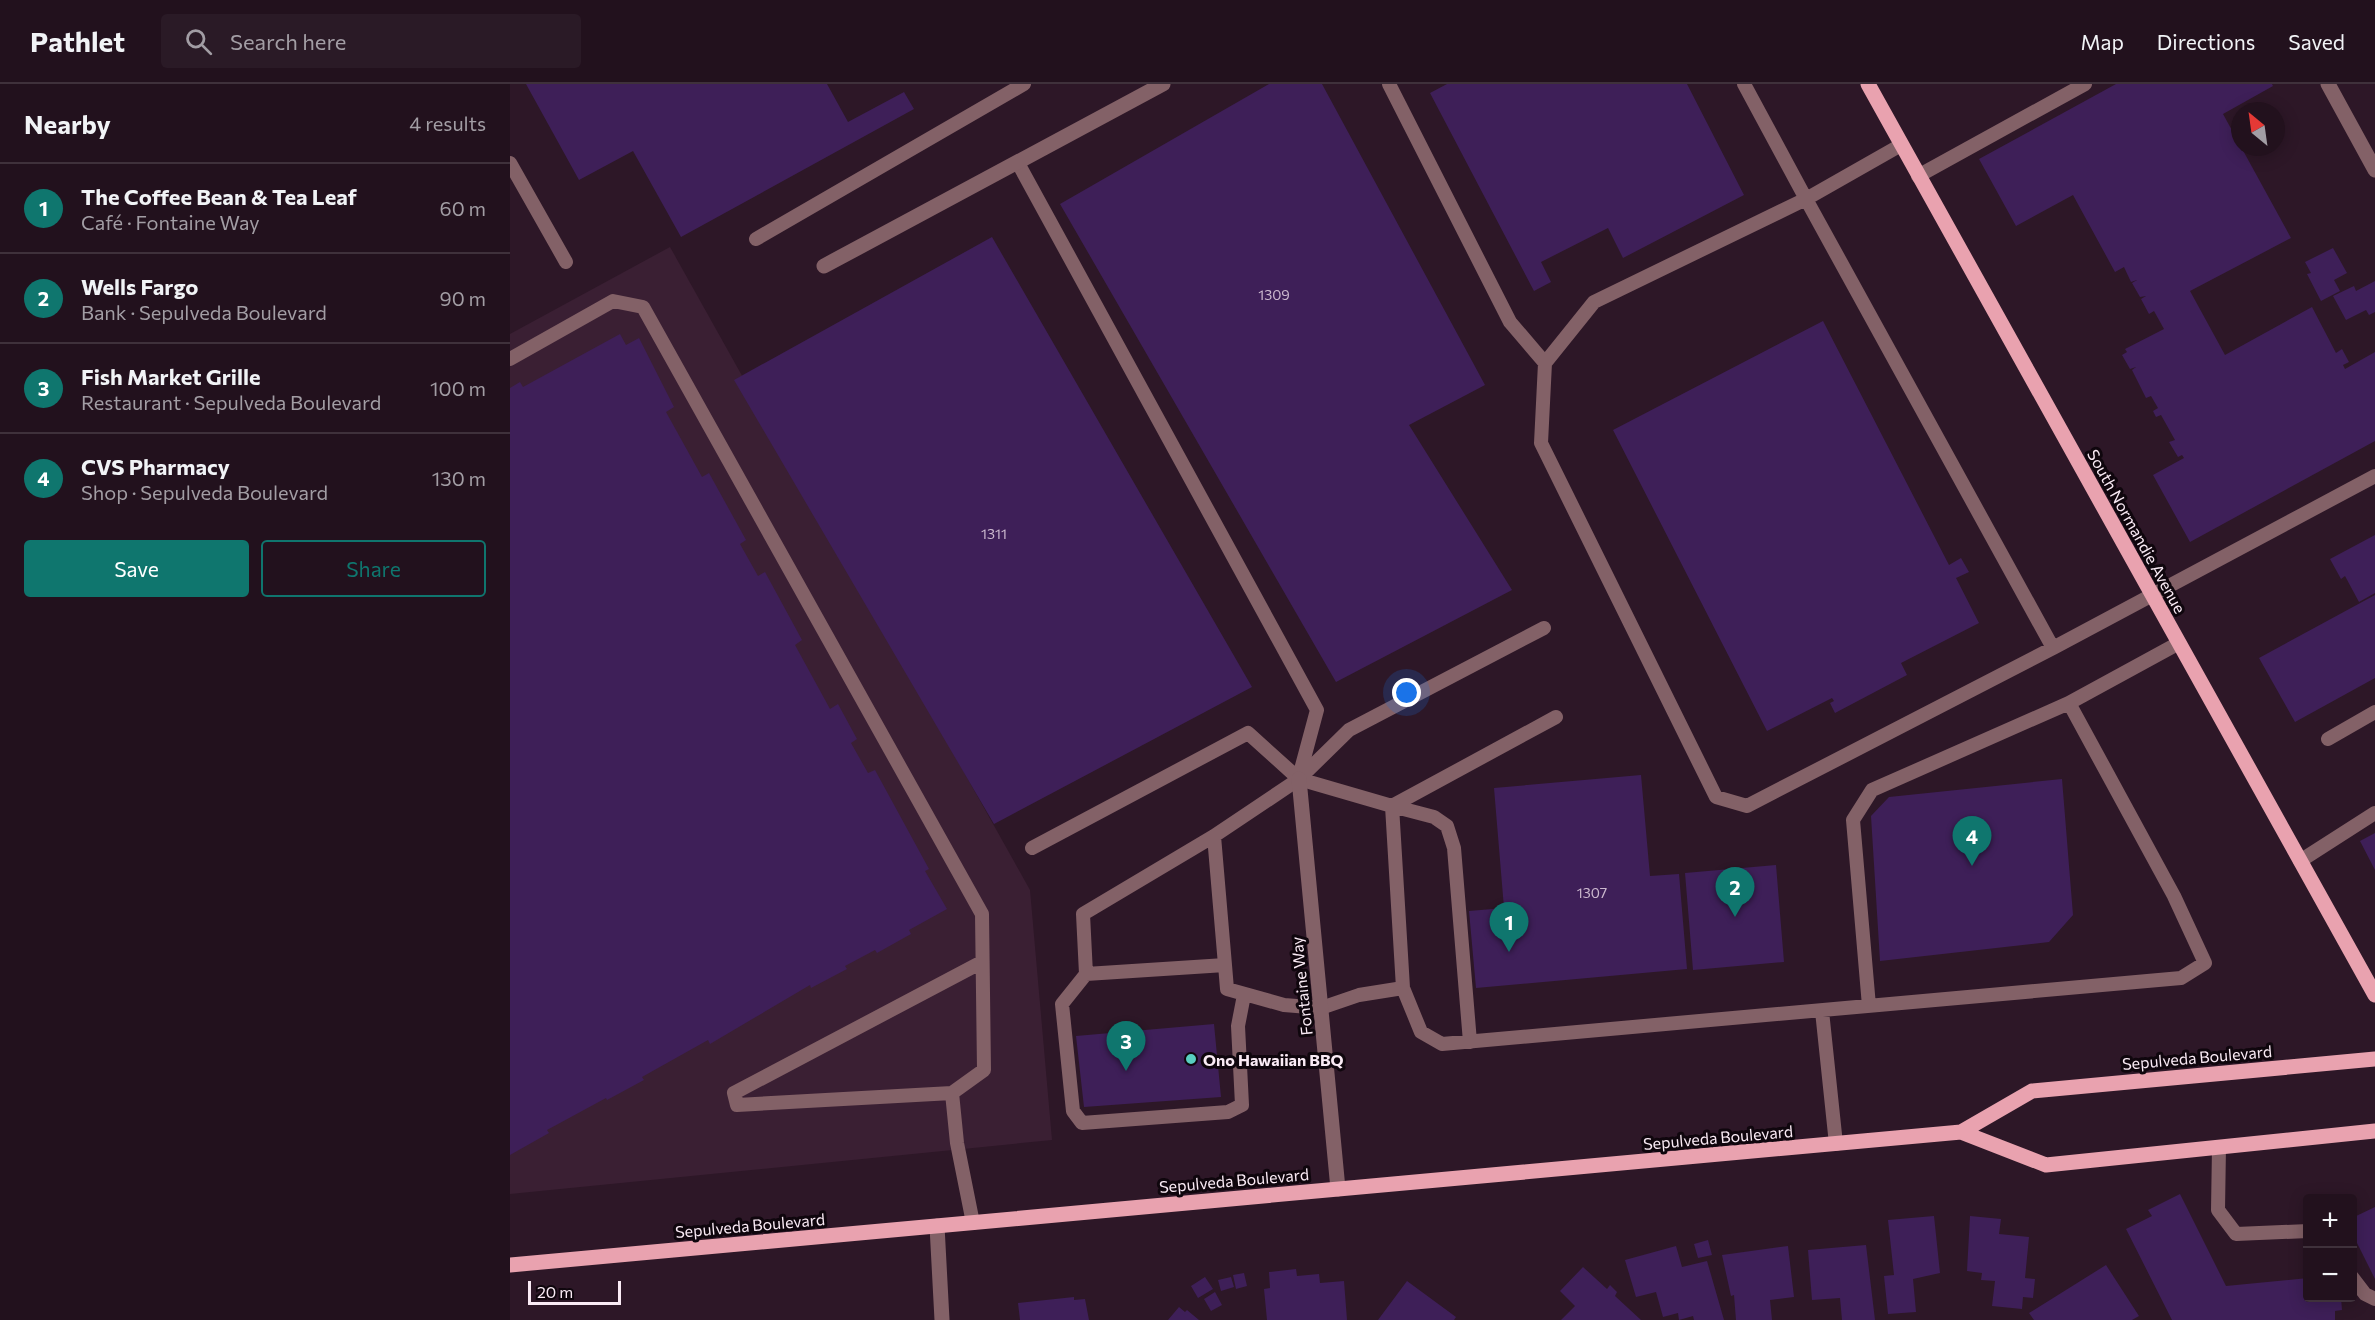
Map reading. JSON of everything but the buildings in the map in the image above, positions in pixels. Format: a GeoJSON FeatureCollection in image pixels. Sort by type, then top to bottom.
{"type":"FeatureCollection","features":[{"type":"Feature","properties":{"kind":"main road","name":"South Normandie Avenue"},"geometry":{"type":"LineString","coordinates":[[1868,84],[2373,988]]}},
{"type":"Feature","properties":{"kind":"main road","name":"Sepulveda Boulevard"},"geometry":{"type":"LineString","coordinates":[[510,1265],[1961,1132],[2032,1091],[2375,1059]]}},
{"type":"Feature","properties":{"kind":"main road","name":"Sepulveda Boulevard"},"geometry":{"type":"LineString","coordinates":[[1961,1132],[2046,1165],[2375,1131]]}},
{"type":"Feature","properties":{"kind":"street"},"geometry":{"type":"LineString","coordinates":[[824,266],[1163,84]]}},
{"type":"Feature","properties":{"kind":"street"},"geometry":{"type":"LineString","coordinates":[[2328,84],[2375,170]]}},
{"type":"Feature","properties":{"kind":"street","name":"Fontaine Way"},"geometry":{"type":"LineString","coordinates":[[1299,779],[1338,1189]]}},
{"type":"Feature","properties":{"kind":"street"},"geometry":{"type":"LineString","coordinates":[[937,1226],[942,1320]]}},
{"type":"Feature","properties":{"kind":"lane"},"geometry":{"type":"LineString","coordinates":[[756,239],[1024,84]]}},
{"type":"Feature","properties":{"kind":"lane"},"geometry":{"type":"LineString","coordinates":[[1389,84],[1510,322],[1545,363]]}},
{"type":"Feature","properties":{"kind":"lane"},"geometry":{"type":"LineString","coordinates":[[1744,84],[2053,648]]}},
{"type":"Feature","properties":{"kind":"lane"},"geometry":{"type":"LineString","coordinates":[[1918,176],[2085,84]]}},
{"type":"Feature","properties":{"kind":"lane"},"geometry":{"type":"LineString","coordinates":[[1901,145],[1806,199],[1594,302],[1545,363],[1541,442],[1716,797],[1747,806],[2053,648],[2375,476]]}},
{"type":"Feature","properties":{"kind":"lane"},"geometry":{"type":"LineString","coordinates":[[510,163],[566,262]]}},
{"type":"Feature","properties":{"kind":"lane"},"geometry":{"type":"LineString","coordinates":[[1018,163],[1317,710],[1299,779]]}},
{"type":"Feature","properties":{"kind":"lane"},"geometry":{"type":"LineString","coordinates":[[510,358],[613,301],[644,307],[982,914],[984,1070],[952,1093],[737,1105],[734,1093],[982,962]]}},
{"type":"Feature","properties":{"kind":"lane"},"geometry":{"type":"LineString","coordinates":[[1244,995],[1238,1026],[1242,1105],[1228,1112],[1082,1123],[1073,1111],[1062,1004],[1086,974],[1083,914],[1214,836],[1299,779],[1349,730],[1544,628]]}},
{"type":"Feature","properties":{"kind":"lane"},"geometry":{"type":"LineString","coordinates":[[1869,1006],[1853,820],[1872,790],[2068,703],[2179,643]]}},
{"type":"Feature","properties":{"kind":"lane"},"geometry":{"type":"LineString","coordinates":[[1392,806],[1403,988],[1421,1032],[1442,1044],[2181,978],[2205,963],[2174,896],[2068,703]]}},
{"type":"Feature","properties":{"kind":"lane"},"geometry":{"type":"LineString","coordinates":[[2328,739],[2375,712]]}},
{"type":"Feature","properties":{"kind":"lane"},"geometry":{"type":"LineString","coordinates":[[1392,806],[1556,717]]}},
{"type":"Feature","properties":{"kind":"lane"},"geometry":{"type":"LineString","coordinates":[[1032,848],[1248,733],[1299,779],[1434,818],[1447,826],[1454,848],[1470,1042]]}},
{"type":"Feature","properties":{"kind":"lane"},"geometry":{"type":"LineString","coordinates":[[2300,861],[2375,813]]}},
{"type":"Feature","properties":{"kind":"lane"},"geometry":{"type":"LineString","coordinates":[[1214,836],[1227,989],[1284,1005],[1322,1008],[1359,995],[1403,988]]}},
{"type":"Feature","properties":{"kind":"lane"},"geometry":{"type":"LineString","coordinates":[[1086,974],[1225,965]]}},
{"type":"Feature","properties":{"kind":"lane"},"geometry":{"type":"LineString","coordinates":[[1822,1011],[1836,1144]]}},
{"type":"Feature","properties":{"kind":"lane"},"geometry":{"type":"LineString","coordinates":[[952,1093],[957,1143],[973,1223]]}},
{"type":"Feature","properties":{"kind":"lane"},"geometry":{"type":"LineString","coordinates":[[2219,1147],[2218,1210],[2236,1234],[2303,1231]]}},
{"type":"Feature","properties":{"kind":"lane"},"geometry":{"type":"LineString","coordinates":[[2357,1284],[2365,1294],[2375,1299]]}},
{"type":"Feature","properties":{"kind":"shaded area"},"geometry":{"type":"Polygon","coordinates":[[[670,247],[1030,890],[1052,1140],[510,1194],[510,334],[670,247]]]}},
{"type":"Feature","properties":{"kind":"place","name":"CVS Pharmacy"},"geometry":{"type":"Point","coordinates":[1972,866]}},
{"type":"Feature","properties":{"kind":"place","name":"Wells Fargo"},"geometry":{"type":"Point","coordinates":[1735,917]}},
{"type":"Feature","properties":{"kind":"place","name":"The Coffee Bean & Tea Leaf"},"geometry":{"type":"Point","coordinates":[1509,952]}},
{"type":"Feature","properties":{"kind":"place","name":"Ono Hawaiian BBQ"},"geometry":{"type":"Point","coordinates":[1191,1059]}},
{"type":"Feature","properties":{"kind":"place","name":"Fish Market Grille"},"geometry":{"type":"Point","coordinates":[1126,1071]}}]}
